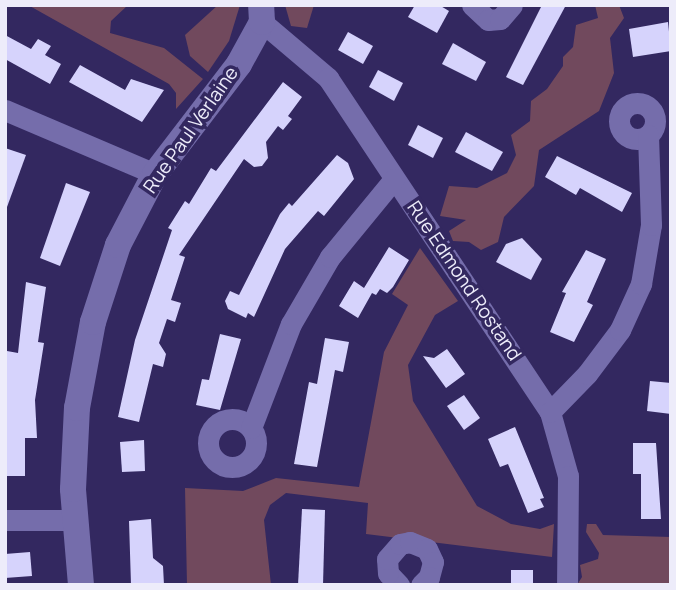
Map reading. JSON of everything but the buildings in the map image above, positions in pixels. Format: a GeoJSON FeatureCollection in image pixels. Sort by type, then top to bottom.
{"type":"FeatureCollection","features":[{"type":"Feature","properties":{"kind":"street"},"geometry":{"type":"LineString","coordinates":[[472,5],[488,20],[500,19],[512,5]]}},
{"type":"Feature","properties":{"kind":"street","name":"Rue Paul Verlaine"},"geometry":{"type":"LineString","coordinates":[[81,585],[75,520],[77,408],[93,322],[118,245],[155,174],[239,64],[261,14]]}},
{"type":"Feature","properties":{"kind":"street","name":"Rue Edmond Rostand"},"geometry":{"type":"LineString","coordinates":[[261,14],[328,78],[394,179],[460,271],[550,412],[568,475],[567,585]]}},
{"type":"Feature","properties":{"kind":"street"},"geometry":{"type":"LineString","coordinates":[[5,110],[155,174]]}},
{"type":"Feature","properties":{"kind":"street"},"geometry":{"type":"LineString","coordinates":[[550,412],[587,374],[620,330],[641,284],[651,225],[648,135]]}},
{"type":"Feature","properties":{"kind":"street"},"geometry":{"type":"LineString","coordinates":[[251,428],[291,324],[310,290],[330,257],[394,179]]}},
{"type":"Feature","properties":{"kind":"street"},"geometry":{"type":"LineString","coordinates":[[5,520],[75,520]]}},
{"type":"Feature","properties":{"kind":"street"},"geometry":{"type":"LineString","coordinates":[[399,585],[388,573],[387,559],[400,544],[410,542],[427,549],[433,562],[429,577],[421,585]]}},
{"type":"Feature","properties":{"kind":"shaded area"},"geometry":{"type":"Polygon","coordinates":[[[28,5],[128,5],[111,21],[110,33],[164,48],[203,79],[176,109],[176,93],[169,84],[28,5]]]}},
{"type":"Feature","properties":{"kind":"shaded area"},"geometry":{"type":"Polygon","coordinates":[[[218,5],[240,5],[229,41],[208,72],[190,56],[185,35],[218,5]]]}},
{"type":"Feature","properties":{"kind":"shaded area"},"geometry":{"type":"Polygon","coordinates":[[[285,5],[314,5],[307,28],[291,26],[285,5]]]}},
{"type":"Feature","properties":{"kind":"shaded area"},"geometry":{"type":"Polygon","coordinates":[[[595,5],[619,5],[624,18],[610,38],[614,73],[599,111],[539,150],[534,186],[504,217],[498,242],[481,250],[469,242],[453,241],[449,231],[466,220],[440,216],[449,186],[477,188],[507,173],[516,155],[511,135],[530,121],[531,101],[547,89],[563,66],[563,57],[573,47],[576,25],[598,18],[595,5]]]}},
{"type":"Feature","properties":{"kind":"shaded area"},"geometry":{"type":"Polygon","coordinates":[[[420,248],[458,301],[435,315],[408,365],[413,401],[477,506],[511,524],[540,529],[554,524],[552,557],[366,534],[368,503],[286,493],[270,505],[264,520],[271,585],[187,585],[185,488],[243,491],[276,478],[359,487],[384,352],[408,305],[392,294],[420,248]]]}},
{"type":"Feature","properties":{"kind":"shaded area"},"geometry":{"type":"Polygon","coordinates":[[[587,524],[596,524],[603,535],[671,537],[671,585],[577,585],[582,577],[580,565],[598,559],[599,553],[586,532],[587,524]]]}}]}
